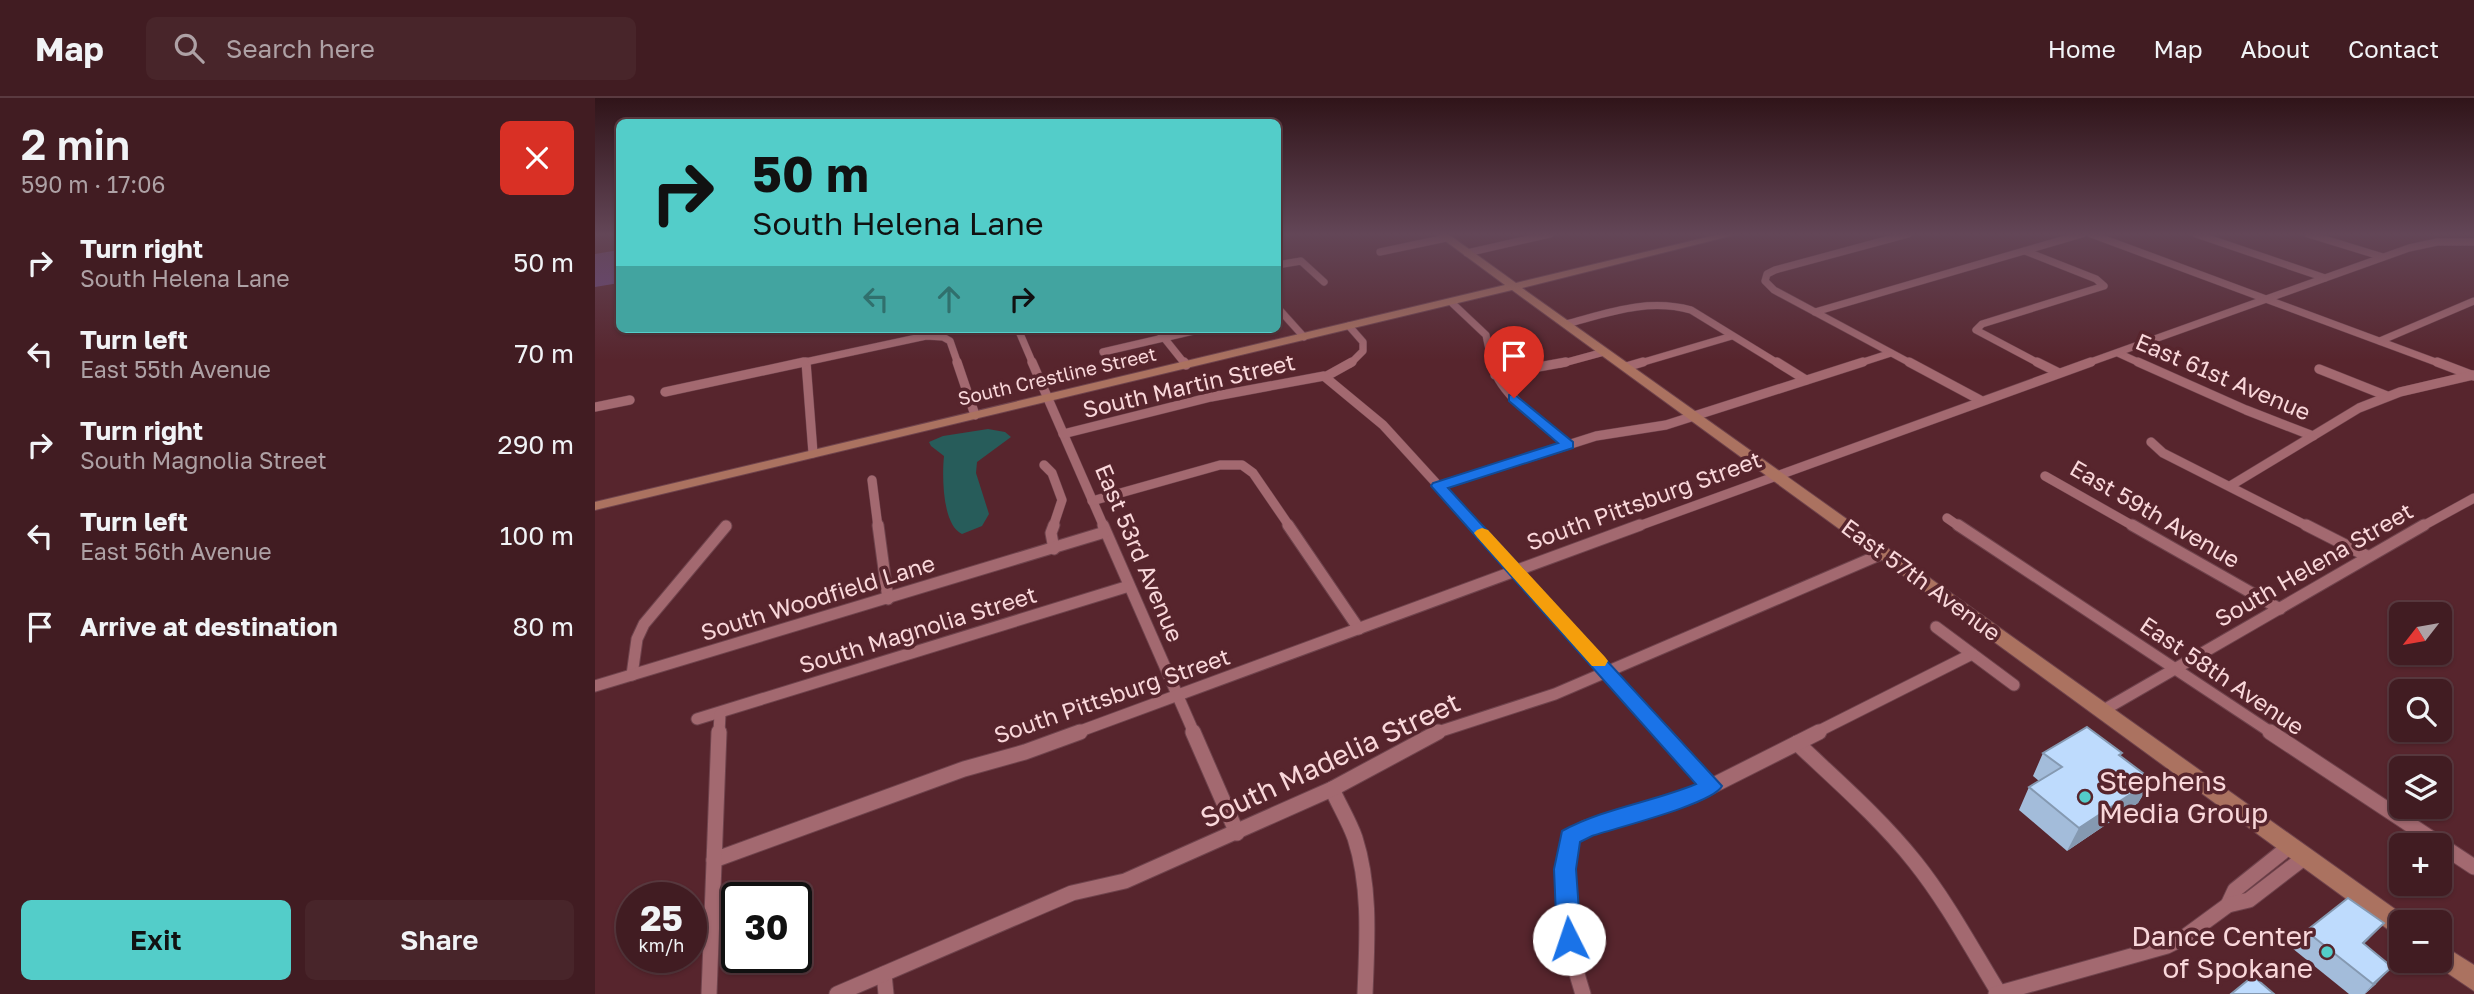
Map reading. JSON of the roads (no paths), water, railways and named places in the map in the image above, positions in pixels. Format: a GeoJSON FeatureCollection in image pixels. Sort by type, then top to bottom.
{"type":"FeatureCollection","features":[{"type":"Feature","properties":{"kind":"street"},"geometry":{"type":"LineString","coordinates":[[1316,276],[1324,282]]}},
{"type":"Feature","properties":{"kind":"street","name":"East 57th Avenue"},"geometry":{"type":"LineString","coordinates":[[1499,276],[2389,917]]}},
{"type":"Feature","properties":{"kind":"street","name":"South Crestline Street"},"geometry":{"type":"LineString","coordinates":[[595,506],[1558,276]]}},
{"type":"Feature","properties":{"kind":"street"},"geometry":{"type":"LineString","coordinates":[[1767,276],[1770,287],[1980,400]]}},
{"type":"Feature","properties":{"kind":"street"},"geometry":{"type":"LineString","coordinates":[[1815,312],[1940,276]]}},
{"type":"Feature","properties":{"kind":"street"},"geometry":{"type":"LineString","coordinates":[[2059,373],[1981,335],[1976,330],[1982,324],[2100,288],[2104,284],[2084,276]]}},
{"type":"Feature","properties":{"kind":"street"},"geometry":{"type":"LineString","coordinates":[[2203,276],[2473,375]]}},
{"type":"Feature","properties":{"kind":"street"},"geometry":{"type":"LineString","coordinates":[[2319,276],[2325,278]]}},
{"type":"Feature","properties":{"kind":"street","name":"South Pittsburg Street"},"geometry":{"type":"LineString","coordinates":[[714,860],[964,769],[1025,752],[1980,400],[2331,276]]}},
{"type":"Feature","properties":{"kind":"street"},"geometry":{"type":"LineString","coordinates":[[2380,341],[2474,301]]}},
{"type":"Feature","properties":{"kind":"street"},"geometry":{"type":"LineString","coordinates":[[1451,302],[1478,324],[1486,335],[1495,375],[1514,398],[1568,445]]}},
{"type":"Feature","properties":{"kind":"street"},"geometry":{"type":"LineString","coordinates":[[1566,324],[1638,305],[1665,304],[1691,310],[1806,380]]}},
{"type":"Feature","properties":{"kind":"street"},"geometry":{"type":"LineString","coordinates":[[1281,311],[1304,337]]}},
{"type":"Feature","properties":{"kind":"street","name":"South Martin Street"},"geometry":{"type":"LineString","coordinates":[[1063,434],[1231,393],[1324,376],[1349,365],[1363,351],[1363,342],[1349,326]]}},
{"type":"Feature","properties":{"kind":"street","name":"East 53rd Avenue"},"geometry":{"type":"LineString","coordinates":[[1020,333],[1237,832]]}},
{"type":"Feature","properties":{"kind":"street"},"geometry":{"type":"LineString","coordinates":[[1160,333],[1171,351],[1170,356],[1182,366]]}},
{"type":"Feature","properties":{"kind":"street"},"geometry":{"type":"LineString","coordinates":[[1103,352],[1185,333]]}},
{"type":"Feature","properties":{"kind":"street"},"geometry":{"type":"LineString","coordinates":[[1626,367],[1732,336]]}},
{"type":"Feature","properties":{"kind":"street"},"geometry":{"type":"LineString","coordinates":[[665,392],[926,337],[943,337],[950,341],[975,415]]}},
{"type":"Feature","properties":{"kind":"street"},"geometry":{"type":"LineString","coordinates":[[1495,375],[1544,368],[1604,352]]}},
{"type":"Feature","properties":{"kind":"street"},"geometry":{"type":"LineString","coordinates":[[1439,486],[1604,434],[1666,425],[1891,352]]}},
{"type":"Feature","properties":{"kind":"street","name":"East 61st Avenue"},"geometry":{"type":"LineString","coordinates":[[2118,353],[2246,410],[2313,436]]}},
{"type":"Feature","properties":{"kind":"street"},"geometry":{"type":"LineString","coordinates":[[806,362],[813,453]]}},
{"type":"Feature","properties":{"kind":"street"},"geometry":{"type":"LineString","coordinates":[[2319,369],[2387,396]]}},
{"type":"Feature","properties":{"kind":"street"},"geometry":{"type":"LineString","coordinates":[[2230,486],[2262,470],[2351,412],[2387,396],[2473,375]]}},
{"type":"Feature","properties":{"kind":"street"},"geometry":{"type":"LineString","coordinates":[[1324,376],[1374,416],[1711,786]]}},
{"type":"Feature","properties":{"kind":"street"},"geometry":{"type":"LineString","coordinates":[[595,407],[630,400]]}},
{"type":"Feature","properties":{"kind":"street"},"geometry":{"type":"LineString","coordinates":[[2151,442],[2163,453],[2367,556]]}},
{"type":"Feature","properties":{"kind":"street"},"geometry":{"type":"LineString","coordinates":[[1092,500],[1210,467],[1238,464],[1253,473],[1359,629]]}},
{"type":"Feature","properties":{"kind":"street"},"geometry":{"type":"LineString","coordinates":[[1044,466],[1052,473],[1062,500],[1051,533],[1054,550]]}},
{"type":"Feature","properties":{"kind":"street","name":"East 59th Avenue"},"geometry":{"type":"LineString","coordinates":[[2045,476],[2280,609]]}},
{"type":"Feature","properties":{"kind":"street"},"geometry":{"type":"LineString","coordinates":[[872,480],[888,599]]}},
{"type":"Feature","properties":{"kind":"street","name":"South Helena Street"},"geometry":{"type":"LineString","coordinates":[[2102,710],[2280,609],[2367,556],[2474,498]]}},
{"type":"Feature","properties":{"kind":"street","name":"East 58th Avenue"},"geometry":{"type":"LineString","coordinates":[[1947,518],[2474,867]]}},
{"type":"Feature","properties":{"kind":"street"},"geometry":{"type":"LineString","coordinates":[[632,675],[637,639],[644,624],[726,526]]}},
{"type":"Feature","properties":{"kind":"street","name":"South Woodfield Lane"},"geometry":{"type":"LineString","coordinates":[[595,686],[1106,534]]}},
{"type":"Feature","properties":{"kind":"street","name":"South Madelia Street"},"geometry":{"type":"LineString","coordinates":[[837,994],[1059,898],[1125,881],[1332,789],[1441,730],[1545,698],[1884,553]]}},
{"type":"Feature","properties":{"kind":"street","name":"South Magnolia Street"},"geometry":{"type":"LineString","coordinates":[[697,719],[1129,586]]}},
{"type":"Feature","properties":{"kind":"street"},"geometry":{"type":"LineString","coordinates":[[1937,627],[2014,685]]}},
{"type":"Feature","properties":{"kind":"street"},"geometry":{"type":"LineString","coordinates":[[1583,994],[1573,964],[1569,939],[1565,869],[1570,837],[1585,828],[1677,801],[1711,786],[1972,654]]}},
{"type":"Feature","properties":{"kind":"street"},"geometry":{"type":"LineString","coordinates":[[709,994],[720,714]]}},
{"type":"Feature","properties":{"kind":"street"},"geometry":{"type":"LineString","coordinates":[[1797,743],[1890,833],[1913,859],[1935,887],[1998,994],[2167,946],[2183,938],[2228,905],[2249,900],[2305,857]]}},
{"type":"Feature","properties":{"kind":"street"},"geometry":{"type":"LineString","coordinates":[[1332,789],[1354,836],[1361,867],[1367,906],[1365,994]]}},
{"type":"Feature","properties":{"kind":"street"},"geometry":{"type":"LineString","coordinates":[[2228,905],[2235,890],[2290,846]]}},
{"type":"Feature","properties":{"kind":"street"},"geometry":{"type":"LineString","coordinates":[[2452,963],[2474,979]]}},
{"type":"Feature","properties":{"kind":"street"},"geometry":{"type":"LineString","coordinates":[[884,974],[886,994]]}},
{"type":"Feature","properties":{"kind":"water"},"geometry":{"type":"Polygon","coordinates":[[[988,429],[1005,432],[1011,437],[977,462],[976,473],[989,514],[982,526],[962,534],[950,521],[947,510],[944,456],[929,442],[943,436],[988,429]]]}},
{"type":"Feature","properties":{"kind":"place","name":"Stephens Media Group"},"geometry":{"type":"Point","coordinates":[2085,797]}},
{"type":"Feature","properties":{"kind":"place","name":"Dance Center of Spokane"},"geometry":{"type":"Point","coordinates":[2327,952]}}]}
